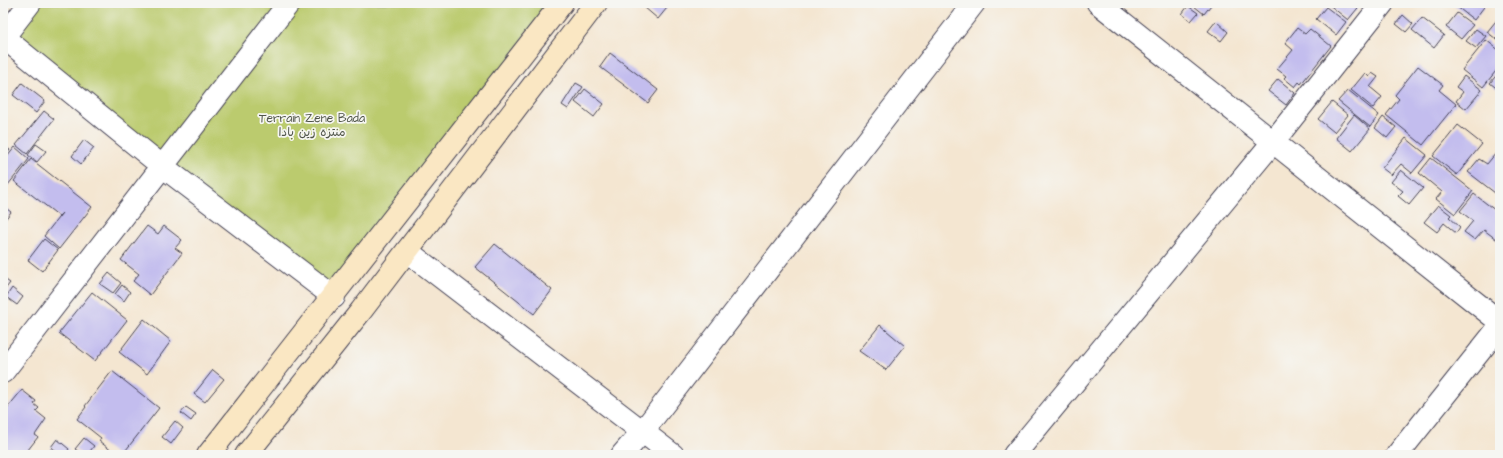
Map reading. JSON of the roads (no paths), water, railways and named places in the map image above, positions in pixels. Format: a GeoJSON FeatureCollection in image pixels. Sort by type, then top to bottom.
{"type":"FeatureCollection","features":[{"type":"Feature","properties":{"kind":"street"},"geometry":{"type":"LineString","coordinates":[[30,3],[3,38],[162,166],[334,297]]}},
{"type":"Feature","properties":{"kind":"street"},"geometry":{"type":"LineString","coordinates":[[3,372],[290,3]]}},
{"type":"Feature","properties":{"kind":"street"},"geometry":{"type":"LineString","coordinates":[[208,455],[334,297],[562,3]]}},
{"type":"Feature","properties":{"kind":"street"},"geometry":{"type":"LineString","coordinates":[[246,455],[362,311],[596,3]]}},
{"type":"Feature","properties":{"kind":"street"},"geometry":{"type":"LineString","coordinates":[[622,455],[643,431],[974,3]]}},
{"type":"Feature","properties":{"kind":"street"},"geometry":{"type":"LineString","coordinates":[[1098,3],[1500,322]]}},
{"type":"Feature","properties":{"kind":"street"},"geometry":{"type":"LineString","coordinates":[[1014,455],[1273,142],[1383,3]]}},
{"type":"Feature","properties":{"kind":"street"},"geometry":{"type":"LineString","coordinates":[[407,251],[643,431],[672,455]]}},
{"type":"Feature","properties":{"kind":"street"},"geometry":{"type":"LineString","coordinates":[[1397,455],[1500,326]]}},
{"type":"Feature","properties":{"kind":"park label","name":"Terrain Zene Bada منتزه زين بادا"},"geometry":{"type":"Point","coordinates":[312,125]}}]}
